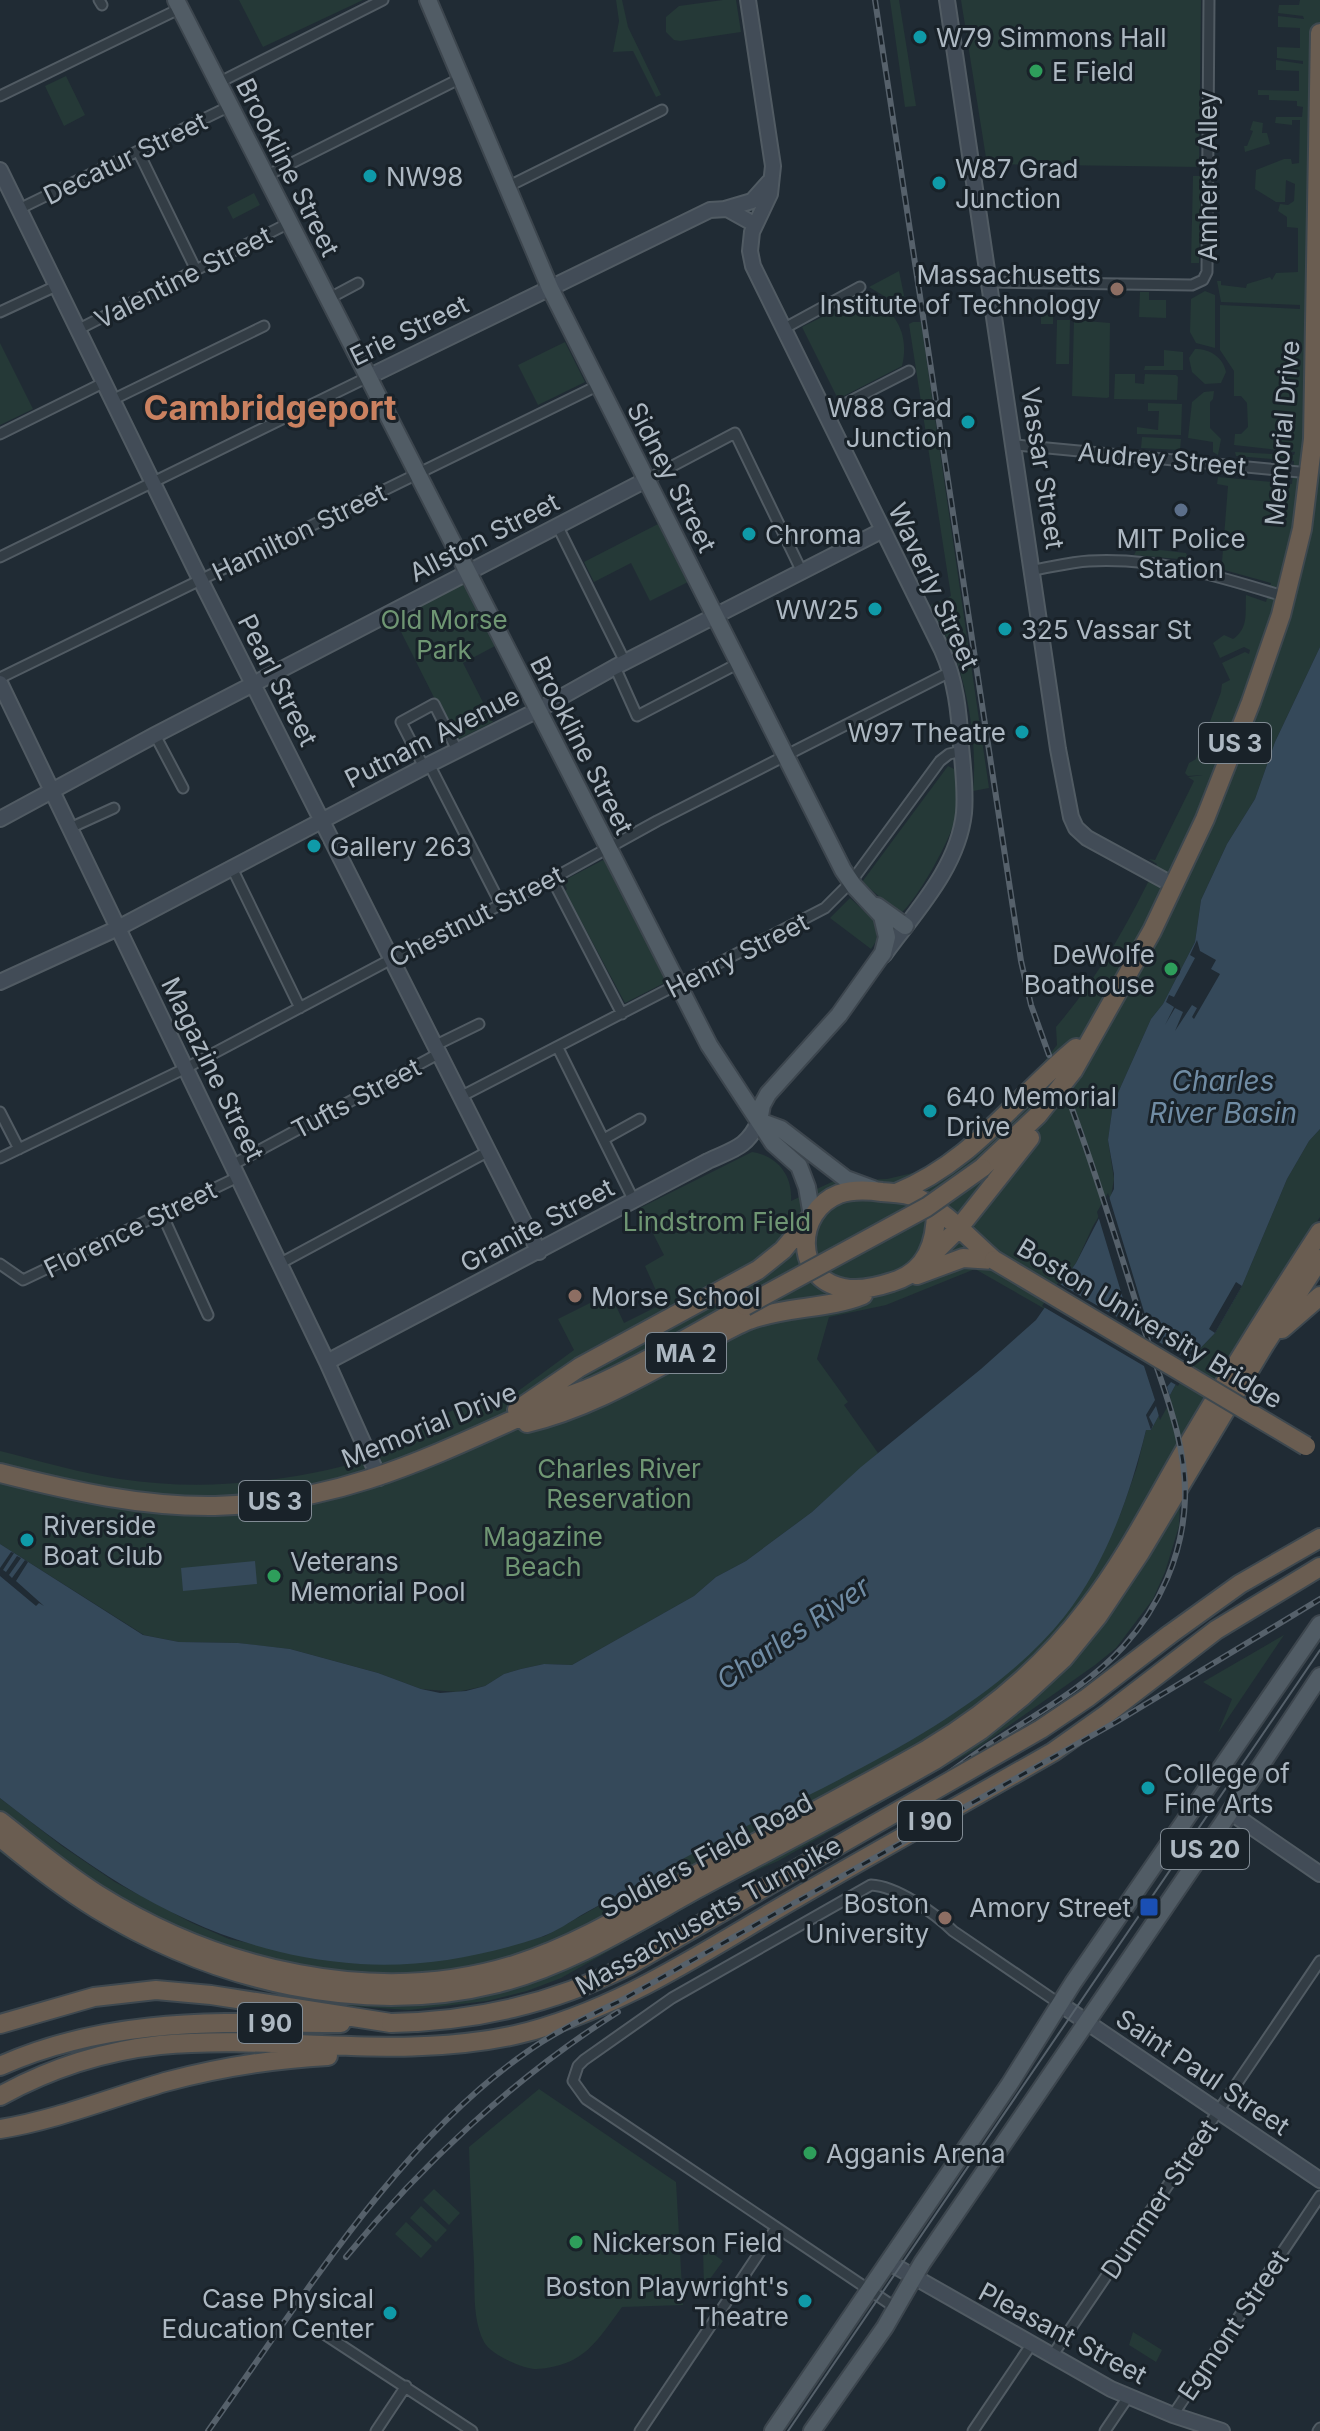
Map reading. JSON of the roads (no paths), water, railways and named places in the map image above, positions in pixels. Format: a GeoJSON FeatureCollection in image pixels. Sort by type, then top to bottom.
{"type":"FeatureCollection","features":[{"type":"Feature","properties":{"kind":"highway","name":"Memorial Drive"},"geometry":{"type":"LineString","coordinates":[[0,1473],[116,1499],[206,1506],[291,1499],[379,1478],[422,1462],[546,1405],[591,1376],[742,1301],[979,1164],[1080,1051],[1103,1018],[1175,886],[1242,726],[1286,597],[1302,529],[1310,473],[1316,367],[1320,33]]}},
{"type":"Feature","properties":{"kind":"highway"},"geometry":{"type":"LineString","coordinates":[[896,1193],[925,1181],[964,1153],[1001,1122],[1053,1067],[1080,1051]]}},
{"type":"Feature","properties":{"kind":"highway"},"geometry":{"type":"LineString","coordinates":[[812,1216],[805,1236],[808,1262],[818,1275],[843,1288],[857,1289],[890,1283],[917,1268],[958,1229],[1072,1086],[1080,1051]]}},
{"type":"Feature","properties":{"kind":"highway","name":"MA 2"},"geometry":{"type":"LineString","coordinates":[[493,1430],[547,1387],[580,1367],[758,1270],[783,1250],[822,1204],[839,1194],[855,1191],[896,1193],[916,1197],[936,1210]]}},
{"type":"Feature","properties":{"kind":"highway"},"geometry":{"type":"LineString","coordinates":[[917,1268],[934,1243],[936,1210]]}},
{"type":"Feature","properties":{"kind":"highway","name":"Boston University Bridge"},"geometry":{"type":"LineString","coordinates":[[936,1210],[994,1260],[1313,1450]]}},
{"type":"Feature","properties":{"kind":"highway","name":"Soldiers Field Road"},"geometry":{"type":"LineString","coordinates":[[0,1821],[72,1877],[126,1911],[192,1942],[261,1965],[332,1979],[405,1983],[469,1976],[532,1959],[582,1937],[913,1757],[958,1731],[1008,1693],[1053,1650],[1099,1594],[1228,1377],[1320,1232]]}},
{"type":"Feature","properties":{"kind":"highway","name":"Boston University Bridge"},"geometry":{"type":"LineString","coordinates":[[890,1283],[963,1258],[994,1260]]}},
{"type":"Feature","properties":{"kind":"highway","name":"Soldiers Field Road"},"geometry":{"type":"LineString","coordinates":[[0,1837],[63,1887],[134,1930],[210,1963],[273,1981],[335,1993],[407,1996],[479,1987],[532,1973],[600,1942],[919,1769],[965,1741],[1009,1708],[1063,1659],[1109,1601],[1320,1259]]}},
{"type":"Feature","properties":{"kind":"highway","name":"MA 2"},"geometry":{"type":"LineString","coordinates":[[493,1430],[577,1408],[751,1320],[793,1308],[851,1299],[890,1283]]}},
{"type":"Feature","properties":{"kind":"highway"},"geometry":{"type":"LineString","coordinates":[[1265,1344],[1320,1296]]}},
{"type":"Feature","properties":{"kind":"highway","name":"Massachusetts Turnpike"},"geometry":{"type":"LineString","coordinates":[[0,2066],[77,2038],[148,2026],[456,2020],[509,2011],[561,1996],[620,1970],[1030,1736],[1087,1698],[1240,1584],[1320,1538]]}},
{"type":"Feature","properties":{"kind":"highway","name":"Massachusetts Turnpike"},"geometry":{"type":"LineString","coordinates":[[0,2096],[74,2063],[150,2047],[215,2043],[444,2045],[509,2036],[569,2019],[621,1997],[1053,1752],[1251,1607],[1320,1567]]}},
{"type":"Feature","properties":{"kind":"highway"},"geometry":{"type":"LineString","coordinates":[[0,2024],[107,1994],[168,1990],[391,2023]]}},
{"type":"Feature","properties":{"kind":"highway"},"geometry":{"type":"LineString","coordinates":[[0,2129],[226,2068],[345,2055],[389,2046]]}},
{"type":"Feature","properties":{"kind":"highway"},"geometry":{"type":"LineString","coordinates":[[0,2121],[99,2095],[135,2091]]}},
{"type":"Feature","properties":{"kind":"main road","name":"Sidney Street"},"geometry":{"type":"LineString","coordinates":[[428,0],[550,288],[851,882],[882,916],[886,931],[878,962]]}},
{"type":"Feature","properties":{"kind":"main road","name":"Brookline Street"},"geometry":{"type":"LineString","coordinates":[[179,4],[715,1056],[773,1143],[799,1166],[806,1183],[812,1216]]}},
{"type":"Feature","properties":{"kind":"main road"},"geometry":{"type":"LineString","coordinates":[[872,903],[905,926]]}},
{"type":"Feature","properties":{"kind":"main road","name":"Waverly Street"},"geometry":{"type":"LineString","coordinates":[[759,1121],[766,1096],[833,1022],[878,962]]}},
{"type":"Feature","properties":{"kind":"main road","name":"Brookline Street"},"geometry":{"type":"LineString","coordinates":[[759,1121],[781,1129],[846,1179],[877,1191]]}},
{"type":"Feature","properties":{"kind":"main road","name":"US 20"},"geometry":{"type":"LineString","coordinates":[[773,2431],[1320,1624]]}},
{"type":"Feature","properties":{"kind":"main road","name":"US 20"},"geometry":{"type":"LineString","coordinates":[[812,2431],[1320,1676]]}},
{"type":"Feature","properties":{"kind":"street"},"geometry":{"type":"LineString","coordinates":[[218,83],[383,0]]}},
{"type":"Feature","properties":{"kind":"street"},"geometry":{"type":"LineString","coordinates":[[725,209],[754,224],[768,198],[772,175],[773,162],[748,0]]}},
{"type":"Feature","properties":{"kind":"street","name":"Vassar Street"},"geometry":{"type":"LineString","coordinates":[[947,0],[1034,570],[1058,749],[1073,823],[1087,838],[1175,886]]}},
{"type":"Feature","properties":{"kind":"street","name":"Amherst Alley"},"geometry":{"type":"LineString","coordinates":[[990,282],[1192,285],[1203,280],[1207,272],[1209,0]]}},
{"type":"Feature","properties":{"kind":"street"},"geometry":{"type":"LineString","coordinates":[[0,96],[179,4]]}},
{"type":"Feature","properties":{"kind":"street"},"geometry":{"type":"LineString","coordinates":[[266,176],[461,78]]}},
{"type":"Feature","properties":{"kind":"street","name":"Decatur Street"},"geometry":{"type":"LineString","coordinates":[[19,209],[230,106]]}},
{"type":"Feature","properties":{"kind":"street"},"geometry":{"type":"LineString","coordinates":[[507,187],[662,110]]}},
{"type":"Feature","properties":{"kind":"street"},"geometry":{"type":"LineString","coordinates":[[138,151],[196,270]]}},
{"type":"Feature","properties":{"kind":"street","name":"Pearl Street"},"geometry":{"type":"LineString","coordinates":[[0,170],[4,189],[19,209],[200,580],[539,1252]]}},
{"type":"Feature","properties":{"kind":"street","name":"Erie Street"},"geometry":{"type":"LineString","coordinates":[[0,557],[710,210],[745,205],[755,199],[772,175]]}},
{"type":"Feature","properties":{"kind":"street","name":"Valentine Street"},"geometry":{"type":"LineString","coordinates":[[77,330],[289,223]]}},
{"type":"Feature","properties":{"kind":"street","name":"Waverly Street"},"geometry":{"type":"LineString","coordinates":[[754,224],[750,247],[753,266],[950,672],[958,706],[964,804],[960,833],[943,872],[878,962]]}},
{"type":"Feature","properties":{"kind":"street"},"geometry":{"type":"LineString","coordinates":[[328,299],[358,283]]}},
{"type":"Feature","properties":{"kind":"street"},"geometry":{"type":"LineString","coordinates":[[0,312],[56,286]]}},
{"type":"Feature","properties":{"kind":"street"},"geometry":{"type":"LineString","coordinates":[[783,329],[860,287]]}},
{"type":"Feature","properties":{"kind":"street"},"geometry":{"type":"LineString","coordinates":[[112,400],[264,326]]}},
{"type":"Feature","properties":{"kind":"street"},"geometry":{"type":"LineString","coordinates":[[825,414],[909,371]]}},
{"type":"Feature","properties":{"kind":"street"},"geometry":{"type":"LineString","coordinates":[[0,434],[103,383]]}},
{"type":"Feature","properties":{"kind":"street","name":"Hamilton Street"},"geometry":{"type":"LineString","coordinates":[[0,680],[599,385]]}},
{"type":"Feature","properties":{"kind":"street","name":"Allston Street"},"geometry":{"type":"LineString","coordinates":[[0,819],[735,433],[802,572]]}},
{"type":"Feature","properties":{"kind":"street","name":"Audrey Street"},"geometry":{"type":"LineString","coordinates":[[1015,445],[1310,473]]}},
{"type":"Feature","properties":{"kind":"street"},"geometry":{"type":"LineString","coordinates":[[558,527],[620,664],[637,716],[739,663]]}},
{"type":"Feature","properties":{"kind":"street","name":"Putnam Avenue"},"geometry":{"type":"LineString","coordinates":[[0,982],[118,928],[538,710],[620,664],[883,530]]}},
{"type":"Feature","properties":{"kind":"street"},"geometry":{"type":"LineString","coordinates":[[1034,570],[1079,561],[1140,562],[1207,573],[1286,597]]}},
{"type":"Feature","properties":{"kind":"street","name":"Chestnut Street"},"geometry":{"type":"LineString","coordinates":[[0,1158],[186,1068],[950,672]]}},
{"type":"Feature","properties":{"kind":"street","name":"Magazine Street"},"geometry":{"type":"LineString","coordinates":[[0,680],[5,705],[70,828],[327,1362],[379,1478]]}},
{"type":"Feature","properties":{"kind":"street"},"geometry":{"type":"LineString","coordinates":[[457,750],[434,704],[401,722],[501,905]]}},
{"type":"Feature","properties":{"kind":"street"},"geometry":{"type":"LineString","coordinates":[[155,735],[183,788]]}},
{"type":"Feature","properties":{"kind":"street","name":"Henry Street"},"geometry":{"type":"LineString","coordinates":[[460,1097],[820,912],[851,882],[940,761],[949,754],[962,751]]}},
{"type":"Feature","properties":{"kind":"street"},"geometry":{"type":"LineString","coordinates":[[70,828],[114,808]]}},
{"type":"Feature","properties":{"kind":"street"},"geometry":{"type":"LineString","coordinates":[[232,868],[300,1008]]}},
{"type":"Feature","properties":{"kind":"street"},"geometry":{"type":"LineString","coordinates":[[552,879],[622,1014]]}},
{"type":"Feature","properties":{"kind":"street","name":"Tufts Street"},"geometry":{"type":"LineString","coordinates":[[235,1171],[479,1024]]}},
{"type":"Feature","properties":{"kind":"street"},"geometry":{"type":"LineString","coordinates":[[558,1048],[634,1201]]}},
{"type":"Feature","properties":{"kind":"street"},"geometry":{"type":"LineString","coordinates":[[0,1112],[19,1149]]}},
{"type":"Feature","properties":{"kind":"street"},"geometry":{"type":"LineString","coordinates":[[604,1139],[640,1119]]}},
{"type":"Feature","properties":{"kind":"street","name":"Granite Street"},"geometry":{"type":"LineString","coordinates":[[327,1362],[743,1145],[752,1136],[759,1121]]}},
{"type":"Feature","properties":{"kind":"street"},"geometry":{"type":"LineString","coordinates":[[279,1264],[487,1152]]}},
{"type":"Feature","properties":{"kind":"street","name":"Florence Street"},"geometry":{"type":"LineString","coordinates":[[0,1264],[23,1280],[162,1214],[235,1171]]}},
{"type":"Feature","properties":{"kind":"street"},"geometry":{"type":"LineString","coordinates":[[162,1214],[208,1315]]}},
{"type":"Feature","properties":{"kind":"street"},"geometry":{"type":"LineString","coordinates":[[1230,1812],[1320,1874]]}},
{"type":"Feature","properties":{"kind":"street"},"geometry":{"type":"LineString","coordinates":[[896,2308],[586,2099],[573,2081],[578,2066],[672,1998],[871,1885],[888,1887],[1060,2004]]}},
{"type":"Feature","properties":{"kind":"street","name":"Dummer Street"},"geometry":{"type":"LineString","coordinates":[[1052,2356],[1320,1961]]}},
{"type":"Feature","properties":{"kind":"street","name":"Saint Paul Street"},"geometry":{"type":"LineString","coordinates":[[1060,2004],[1320,2180]]}},
{"type":"Feature","properties":{"kind":"street","name":"Egmont Street"},"geometry":{"type":"LineString","coordinates":[[1173,2415],[1320,2196]]}},
{"type":"Feature","properties":{"kind":"street"},"geometry":{"type":"LineString","coordinates":[[640,2431],[776,2228]]}},
{"type":"Feature","properties":{"kind":"street","name":"Pleasant Street"},"geometry":{"type":"LineString","coordinates":[[888,2262],[1128,2397],[1222,2431]]}},
{"type":"Feature","properties":{"kind":"street"},"geometry":{"type":"LineString","coordinates":[[318,2330],[472,2431]]}},
{"type":"Feature","properties":{"kind":"street"},"geometry":{"type":"LineString","coordinates":[[973,2431],[1031,2345]]}},
{"type":"Feature","properties":{"kind":"street"},"geometry":{"type":"LineString","coordinates":[[376,2431],[406,2386]]}},
{"type":"Feature","properties":{"kind":"street"},"geometry":{"type":"LineString","coordinates":[[1105,2431],[1128,2397]]}},
{"type":"Feature","properties":{"kind":"water"},"geometry":{"type":"Polygon","coordinates":[[[1320,647],[1320,1129],[1309,1141],[1287,1179],[1242,1286],[1215,1333],[1189,1360],[1151,1430],[1146,1430],[1124,1504],[1092,1575],[1064,1617],[1028,1656],[986,1691],[940,1723],[890,1752],[690,1855],[552,1932],[497,1950],[452,1959],[383,1965],[307,1958],[211,1930],[124,1886],[0,1798],[0,1544],[143,1635],[179,1642],[238,1643],[290,1649],[378,1673],[421,1689],[440,1693],[466,1691],[485,1686],[504,1674],[521,1669],[544,1664],[572,1665],[694,1596],[716,1577],[746,1561],[812,1512],[861,1467],[981,1369],[1036,1320],[1076,1263],[1114,1189],[1108,1140],[1113,1104],[1151,1019],[1163,1004],[1195,942],[1201,900],[1227,844],[1255,799],[1275,742],[1320,647]]]}},
{"type":"Feature","properties":{"kind":"water"},"geometry":{"type":"Polygon","coordinates":[[[255,1561],[257,1584],[183,1591],[181,1568],[255,1561]]]}},
{"type":"Feature","properties":{"kind":"tram line"},"geometry":{"type":"LineString","coordinates":[[788,2431],[1320,1650]]}},
{"type":"Feature","properties":{"kind":"railway"},"geometry":{"type":"LineString","coordinates":[[875,0],[1021,961],[1031,1005],[1049,1055]]}},
{"type":"Feature","properties":{"kind":"railway"},"geometry":{"type":"LineString","coordinates":[[644,1962],[849,1845],[987,1746],[1076,1688],[1123,1647],[1148,1614],[1167,1579],[1180,1540],[1185,1499],[1178,1436],[1071,1106]]}},
{"type":"Feature","properties":{"kind":"railway"},"geometry":{"type":"LineString","coordinates":[[208,2431],[314,2280],[391,2180],[433,2133],[477,2091],[524,2054],[1116,1722],[1320,1599]]}},
{"type":"Feature","properties":{"kind":"railway"},"geometry":{"type":"LineString","coordinates":[[346,2257],[406,2188],[472,2124],[543,2064],[618,2012]]}},
{"type":"Feature","properties":{"kind":"place","name":"W79 Simmons Hall"},"geometry":{"type":"Point","coordinates":[920,37]}},
{"type":"Feature","properties":{"kind":"place","name":"E Field"},"geometry":{"type":"Point","coordinates":[1036,71]}},
{"type":"Feature","properties":{"kind":"place","name":"NW98"},"geometry":{"type":"Point","coordinates":[370,176]}},
{"type":"Feature","properties":{"kind":"place","name":"W87 Grad Junction"},"geometry":{"type":"Point","coordinates":[939,183]}},
{"type":"Feature","properties":{"kind":"place","name":"Massachusetts Institute of Technology"},"geometry":{"type":"Point","coordinates":[1117,289]}},
{"type":"Feature","properties":{"kind":"place","name":"W88 Grad Junction"},"geometry":{"type":"Point","coordinates":[968,422]}},
{"type":"Feature","properties":{"kind":"place","name":"MIT Police Station"},"geometry":{"type":"Point","coordinates":[1181,510]}},
{"type":"Feature","properties":{"kind":"place","name":"Chroma"},"geometry":{"type":"Point","coordinates":[749,534]}},
{"type":"Feature","properties":{"kind":"place","name":"WW25"},"geometry":{"type":"Point","coordinates":[875,609]}},
{"type":"Feature","properties":{"kind":"place","name":"325 Vassar St"},"geometry":{"type":"Point","coordinates":[1005,629]}},
{"type":"Feature","properties":{"kind":"place","name":"W97 Theatre"},"geometry":{"type":"Point","coordinates":[1022,732]}},
{"type":"Feature","properties":{"kind":"place","name":"Gallery 263"},"geometry":{"type":"Point","coordinates":[314,846]}},
{"type":"Feature","properties":{"kind":"place","name":"DeWolfe Boathouse"},"geometry":{"type":"Point","coordinates":[1171,969]}},
{"type":"Feature","properties":{"kind":"place","name":"640 Memorial Drive"},"geometry":{"type":"Point","coordinates":[930,1111]}},
{"type":"Feature","properties":{"kind":"place","name":"Morse School"},"geometry":{"type":"Point","coordinates":[575,1296]}},
{"type":"Feature","properties":{"kind":"place","name":"Riverside Boat Club"},"geometry":{"type":"Point","coordinates":[27,1540]}},
{"type":"Feature","properties":{"kind":"place","name":"Veterans Memorial Pool"},"geometry":{"type":"Point","coordinates":[274,1576]}},
{"type":"Feature","properties":{"kind":"place","name":"College of Fine Arts"},"geometry":{"type":"Point","coordinates":[1148,1788]}},
{"type":"Feature","properties":{"kind":"place","name":"Amory Street"},"geometry":{"type":"Point","coordinates":[1149,1907]}},
{"type":"Feature","properties":{"kind":"place","name":"Boston University"},"geometry":{"type":"Point","coordinates":[945,1918]}},
{"type":"Feature","properties":{"kind":"place","name":"Agganis Arena"},"geometry":{"type":"Point","coordinates":[810,2153]}},
{"type":"Feature","properties":{"kind":"place","name":"Nickerson Field"},"geometry":{"type":"Point","coordinates":[576,2242]}},
{"type":"Feature","properties":{"kind":"place","name":"Boston Playwright's Theatre"},"geometry":{"type":"Point","coordinates":[805,2301]}},
{"type":"Feature","properties":{"kind":"place","name":"Case Physical Education Center"},"geometry":{"type":"Point","coordinates":[390,2313]}},
{"type":"Feature","properties":{"kind":"district","name":"Cambridgeport"},"geometry":{"type":"Point","coordinates":[270,407]}},
{"type":"Feature","properties":{"kind":"park label","name":"Old Morse Park"},"geometry":{"type":"Point","coordinates":[444,634]}},
{"type":"Feature","properties":{"kind":"park label","name":"Lindstrom Field"},"geometry":{"type":"Point","coordinates":[717,1221]}},
{"type":"Feature","properties":{"kind":"park label","name":"Charles River Reservation"},"geometry":{"type":"Point","coordinates":[619,1483]}},
{"type":"Feature","properties":{"kind":"park label","name":"Magazine Beach"},"geometry":{"type":"Point","coordinates":[543,1551]}},
{"type":"Feature","properties":{"kind":"water label","name":"Charles River Basin"},"geometry":{"type":"Point","coordinates":[1223,1097]}},
{"type":"Feature","properties":{"kind":"water label","name":"Charles River"},"geometry":{"type":"Point","coordinates":[793,1633]}}]}
